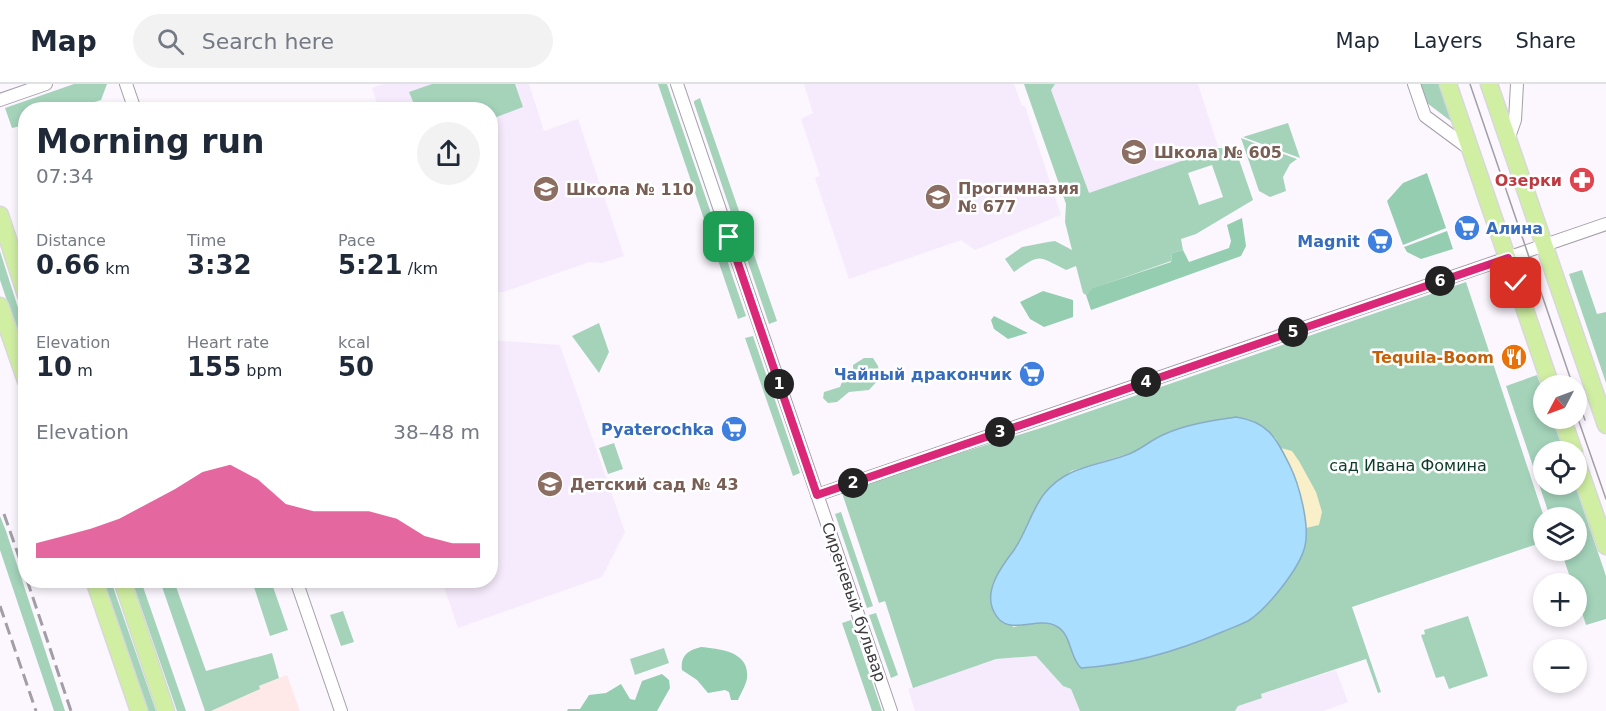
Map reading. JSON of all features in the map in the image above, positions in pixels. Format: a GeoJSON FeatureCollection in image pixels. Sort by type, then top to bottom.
{"type":"FeatureCollection","features":[{"type":"Feature","properties":{"kind":"main road"},"geometry":{"type":"LineString","coordinates":[[1448,84],[1547,375]]}},
{"type":"Feature","properties":{"kind":"main road"},"geometry":{"type":"LineString","coordinates":[[1489,84],[1606,425]]}},
{"type":"Feature","properties":{"kind":"main road"},"geometry":{"type":"LineString","coordinates":[[0,215],[18,270]]}},
{"type":"Feature","properties":{"kind":"main road"},"geometry":{"type":"LineString","coordinates":[[0,306],[18,358]]}},
{"type":"Feature","properties":{"kind":"main road"},"geometry":{"type":"LineString","coordinates":[[1587,492],[1606,546]]}},
{"type":"Feature","properties":{"kind":"main road"},"geometry":{"type":"LineString","coordinates":[[97,588],[139,711]]}},
{"type":"Feature","properties":{"kind":"main road"},"geometry":{"type":"LineString","coordinates":[[125,588],[166,711]]}},
{"type":"Feature","properties":{"kind":"street"},"geometry":{"type":"LineString","coordinates":[[0,100],[46,84]]}},
{"type":"Feature","properties":{"kind":"street"},"geometry":{"type":"LineString","coordinates":[[126,84],[132,102]]}},
{"type":"Feature","properties":{"kind":"street","name":"Сиреневый бульвар"},"geometry":{"type":"LineString","coordinates":[[676,84],[891,711]]}},
{"type":"Feature","properties":{"kind":"street"},"geometry":{"type":"LineString","coordinates":[[1414,84],[1425,116],[1471,150]]}},
{"type":"Feature","properties":{"kind":"street"},"geometry":{"type":"LineString","coordinates":[[1508,140],[1515,120],[1517,84]]}},
{"type":"Feature","properties":{"kind":"street"},"geometry":{"type":"LineString","coordinates":[[817,495],[1606,224]]}},
{"type":"Feature","properties":{"kind":"street"},"geometry":{"type":"LineString","coordinates":[[299,588],[341,711]]}},
{"type":"Feature","properties":{"kind":"shaded area","name":"Школа № 110"},"geometry":{"type":"Polygon","coordinates":[[[383,84],[529,84],[544,131],[578,119],[624,256],[602,263],[589,262],[504,292],[498,292],[498,102],[377,102],[372,88],[383,84]]]}},
{"type":"Feature","properties":{"kind":"shaded area","name":"Прогимназия № 677"},"geometry":{"type":"Polygon","coordinates":[[[804,84],[1014,84],[1022,106],[1025,106],[1061,215],[975,250],[961,240],[849,279],[815,178],[820,176],[801,119],[813,113],[804,84]]]}},
{"type":"Feature","properties":{"kind":"shaded area","name":"Школа № 605"},"geometry":{"type":"Polygon","coordinates":[[[1024,84],[1198,84],[1222,159],[1084,210],[1024,84]]]}},
{"type":"Feature","properties":{"kind":"shaded area","name":"Детский сад № 43"},"geometry":{"type":"Polygon","coordinates":[[[498,341],[560,345],[625,532],[602,577],[458,628],[444,588],[498,588],[498,341]]]}},
{"type":"Feature","properties":{"kind":"shaded area"},"geometry":{"type":"Polygon","coordinates":[[[1036,656],[1063,686],[1071,689],[1080,711],[915,711],[908,689],[996,659],[1036,656]]]}},
{"type":"Feature","properties":{"kind":"shaded area"},"geometry":{"type":"Polygon","coordinates":[[[1336,670],[1348,702],[1323,711],[1235,711],[1238,706],[1261,694],[1336,670]]]}},
{"type":"Feature","properties":{"kind":"shaded area"},"geometry":{"type":"Polygon","coordinates":[[[287,675],[300,711],[211,711],[259,689],[259,686],[287,675]]]}},
{"type":"Feature","properties":{"kind":"green space"},"geometry":{"type":"Polygon","coordinates":[[[74,84],[107,84],[101,100],[95,102],[22,102],[74,84]]]}},
{"type":"Feature","properties":{"kind":"green space"},"geometry":{"type":"Polygon","coordinates":[[[432,84],[515,84],[523,107],[498,116],[498,102],[413,102],[409,92],[432,84]]]}},
{"type":"Feature","properties":{"kind":"green space"},"geometry":{"type":"Polygon","coordinates":[[[658,84],[667,84],[746,316],[738,319],[658,84]]]}},
{"type":"Feature","properties":{"kind":"green space"},"geometry":{"type":"Polygon","coordinates":[[[1024,84],[1055,84],[1051,90],[1089,193],[1219,148],[1235,148],[1253,200],[1196,234],[1181,239],[1183,250],[1172,253],[1171,261],[1094,288],[1086,295],[1083,293],[1076,266],[1066,270],[1044,259],[1035,259],[1014,272],[1005,259],[1022,247],[1055,241],[1072,250],[1065,222],[1066,204],[1024,84]],[[1212,165],[1188,173],[1199,205],[1223,197],[1212,165]]]}},
{"type":"Feature","properties":{"kind":"green space"},"geometry":{"type":"Polygon","coordinates":[[[1420,84],[1439,84],[1452,122],[1427,103],[1420,84]]]}},
{"type":"Feature","properties":{"kind":"green space"},"geometry":{"type":"Polygon","coordinates":[[[700,98],[777,321],[769,324],[694,103],[700,98]]]}},
{"type":"Feature","properties":{"kind":"green space"},"geometry":{"type":"Polygon","coordinates":[[[18,103],[18,127],[12,128],[5,108],[18,103]]]}},
{"type":"Feature","properties":{"kind":"green space"},"geometry":{"type":"Polygon","coordinates":[[[1288,123],[1300,158],[1243,137],[1288,123]]]}},
{"type":"Feature","properties":{"kind":"green space"},"geometry":{"type":"Polygon","coordinates":[[[1241,138],[1297,159],[1290,164],[1283,177],[1286,191],[1270,197],[1259,191],[1241,138]]]}},
{"type":"Feature","properties":{"kind":"green space"},"geometry":{"type":"Polygon","coordinates":[[[1427,173],[1446,228],[1403,245],[1387,201],[1403,183],[1427,173]]]}},
{"type":"Feature","properties":{"kind":"green space"},"geometry":{"type":"Polygon","coordinates":[[[1242,218],[1246,246],[1241,256],[1091,310],[1086,295],[1093,288],[1171,262],[1172,253],[1183,250],[1189,262],[1229,248],[1231,241],[1227,225],[1242,218]]]}},
{"type":"Feature","properties":{"kind":"green space"},"geometry":{"type":"Polygon","coordinates":[[[1447,231],[1453,249],[1421,259],[1407,252],[1404,247],[1447,231]]]}},
{"type":"Feature","properties":{"kind":"green space"},"geometry":{"type":"Polygon","coordinates":[[[0,251],[18,308],[18,333],[0,280],[0,251]]]}},
{"type":"Feature","properties":{"kind":"green space"},"geometry":{"type":"Polygon","coordinates":[[[1582,270],[1597,314],[1606,312],[1606,383],[1569,274],[1582,270]]]}},
{"type":"Feature","properties":{"kind":"green space","name":"сад Ивана Фомина"},"geometry":{"type":"Polygon","coordinates":[[[1466,282],[1533,484],[1533,495],[1537,495],[1541,507],[1533,507],[1533,545],[1352,607],[1381,692],[1378,693],[1366,659],[1261,694],[1262,698],[1238,706],[1235,711],[1080,711],[1071,689],[1063,686],[1036,656],[996,659],[913,688],[885,601],[879,603],[841,490],[1044,427],[1466,282]],[[1162,435],[1134,452],[1071,471],[1045,493],[1021,541],[1005,563],[991,591],[1013,627],[1033,623],[1046,624],[1064,632],[1247,621],[1290,577],[1305,545],[1302,502],[1292,468],[1275,437],[1162,435]]]}},
{"type":"Feature","properties":{"kind":"green space"},"geometry":{"type":"Polygon","coordinates":[[[1043,291],[1073,300],[1073,317],[1044,327],[1030,319],[1020,302],[1043,291]]]}},
{"type":"Feature","properties":{"kind":"green space"},"geometry":{"type":"Polygon","coordinates":[[[994,316],[1028,333],[1008,339],[994,329],[991,320],[994,316]]]}},
{"type":"Feature","properties":{"kind":"green space"},"geometry":{"type":"Polygon","coordinates":[[[599,323],[609,352],[599,373],[572,336],[599,323]]]}},
{"type":"Feature","properties":{"kind":"green space"},"geometry":{"type":"Polygon","coordinates":[[[753,336],[800,473],[793,476],[745,338],[753,336]]]}},
{"type":"Feature","properties":{"kind":"green space"},"geometry":{"type":"Polygon","coordinates":[[[864,358],[873,358],[878,366],[880,378],[869,390],[849,392],[837,402],[828,403],[823,398],[824,392],[840,387],[842,382],[839,377],[841,376],[851,381],[853,365],[864,358]]]}},
{"type":"Feature","properties":{"kind":"green space"},"geometry":{"type":"Polygon","coordinates":[[[1533,376],[1533,429],[1556,429],[1560,441],[1533,441],[1533,466],[1506,386],[1533,376]]]}},
{"type":"Feature","properties":{"kind":"green space"},"geometry":{"type":"Polygon","coordinates":[[[614,443],[623,469],[608,474],[599,448],[614,443]]]}},
{"type":"Feature","properties":{"kind":"green space"},"geometry":{"type":"Polygon","coordinates":[[[1543,495],[1578,495],[1582,507],[1547,507],[1543,495]]]}},
{"type":"Feature","properties":{"kind":"green space"},"geometry":{"type":"Polygon","coordinates":[[[841,512],[873,606],[867,608],[835,514],[841,512]]]}},
{"type":"Feature","properties":{"kind":"green space"},"geometry":{"type":"Polygon","coordinates":[[[0,516],[18,568],[18,588],[25,588],[65,711],[54,711],[0,550],[0,516]]]}},
{"type":"Feature","properties":{"kind":"green space"},"geometry":{"type":"Polygon","coordinates":[[[1587,520],[1606,576],[1606,619],[1587,625],[1587,573],[1569,573],[1564,561],[1587,561],[1587,520]]]}},
{"type":"Feature","properties":{"kind":"green space"},"geometry":{"type":"Polygon","coordinates":[[[105,588],[113,588],[156,711],[148,711],[105,588]]]}},
{"type":"Feature","properties":{"kind":"green space"},"geometry":{"type":"Polygon","coordinates":[[[134,588],[143,588],[186,711],[177,711],[134,588]]]}},
{"type":"Feature","properties":{"kind":"green space"},"geometry":{"type":"Polygon","coordinates":[[[162,588],[176,588],[206,671],[272,653],[279,678],[211,711],[205,711],[162,588]]]}},
{"type":"Feature","properties":{"kind":"green space"},"geometry":{"type":"Polygon","coordinates":[[[254,588],[273,588],[288,630],[270,636],[254,588]]]}},
{"type":"Feature","properties":{"kind":"green space"},"geometry":{"type":"Polygon","coordinates":[[[343,611],[354,642],[341,646],[330,615],[343,611]]]}},
{"type":"Feature","properties":{"kind":"green space"},"geometry":{"type":"Polygon","coordinates":[[[876,613],[898,675],[891,678],[869,615],[876,613]]]}},
{"type":"Feature","properties":{"kind":"green space"},"geometry":{"type":"Polygon","coordinates":[[[1468,616],[1488,676],[1449,689],[1444,676],[1436,678],[1421,635],[1425,634],[1424,630],[1468,616]]]}},
{"type":"Feature","properties":{"kind":"green space"},"geometry":{"type":"Polygon","coordinates":[[[851,620],[882,711],[872,711],[842,623],[851,620]]]}},
{"type":"Feature","properties":{"kind":"green space"},"geometry":{"type":"Polygon","coordinates":[[[701,647],[732,653],[744,662],[747,678],[738,700],[731,700],[729,692],[725,690],[708,693],[697,680],[682,670],[682,661],[686,654],[701,647]]]}},
{"type":"Feature","properties":{"kind":"green space"},"geometry":{"type":"Polygon","coordinates":[[[664,648],[669,663],[635,675],[630,659],[664,648]]]}},
{"type":"Feature","properties":{"kind":"green space"},"geometry":{"type":"Polygon","coordinates":[[[662,674],[669,680],[670,688],[657,711],[567,711],[568,709],[580,709],[589,695],[606,693],[621,684],[630,699],[635,700],[642,681],[662,674]]]}},
{"type":"Feature","properties":{"kind":"sand"},"geometry":{"type":"Polygon","coordinates":[[[1281,448],[1292,451],[1316,492],[1322,512],[1319,525],[1306,528],[1296,478],[1281,448]]]}},
{"type":"Feature","properties":{"kind":"water"},"geometry":{"type":"Polygon","coordinates":[[[1236,417],[1247,419],[1264,427],[1280,447],[1297,483],[1306,527],[1305,546],[1297,565],[1282,587],[1256,615],[1242,624],[1171,651],[1117,664],[1081,668],[1074,658],[1065,634],[1056,626],[1048,623],[1014,625],[1000,620],[991,604],[995,580],[1018,543],[1039,501],[1053,484],[1073,472],[1129,454],[1173,431],[1200,423],[1236,417]]]}},
{"type":"Feature","properties":{"kind":"tram line"},"geometry":{"type":"LineString","coordinates":[[1470,84],[1569,375]]}},
{"type":"Feature","properties":{"kind":"tram line"},"geometry":{"type":"LineString","coordinates":[[1582,429],[1606,499]]}},
{"type":"Feature","properties":{"kind":"railway"},"geometry":{"type":"LineString","coordinates":[[4,514],[18,554]]}},
{"type":"Feature","properties":{"kind":"railway"},"geometry":{"type":"LineString","coordinates":[[30,588],[71,711]]}},
{"type":"Feature","properties":{"kind":"railway"},"geometry":{"type":"LineString","coordinates":[[0,606],[36,711]]}},
{"type":"Feature","properties":{"kind":"place","name":"Школа № 605"},"geometry":{"type":"Point","coordinates":[1134,152]}},
{"type":"Feature","properties":{"kind":"place","name":"Озерки"},"geometry":{"type":"Point","coordinates":[1582,180]}},
{"type":"Feature","properties":{"kind":"place","name":"Школа № 110"},"geometry":{"type":"Point","coordinates":[546,189]}},
{"type":"Feature","properties":{"kind":"place","name":"Прогимназия № 677"},"geometry":{"type":"Point","coordinates":[938,197]}},
{"type":"Feature","properties":{"kind":"place","name":"Алина"},"geometry":{"type":"Point","coordinates":[1467,228]}},
{"type":"Feature","properties":{"kind":"place","name":"Magnit"},"geometry":{"type":"Point","coordinates":[1380,241]}},
{"type":"Feature","properties":{"kind":"place","name":"Tequila-Boom"},"geometry":{"type":"Point","coordinates":[1514,357]}},
{"type":"Feature","properties":{"kind":"place","name":"Чайный дракончик"},"geometry":{"type":"Point","coordinates":[1032,374]}},
{"type":"Feature","properties":{"kind":"place","name":"Pyaterochka"},"geometry":{"type":"Point","coordinates":[734,429]}},
{"type":"Feature","properties":{"kind":"place","name":"Детский сад № 43"},"geometry":{"type":"Point","coordinates":[550,484]}},
{"type":"Feature","properties":{"kind":"route"},"geometry":{"type":"LineString","coordinates":[[729,237],[817,495],[1508,258],[1516,283]]}}]}
